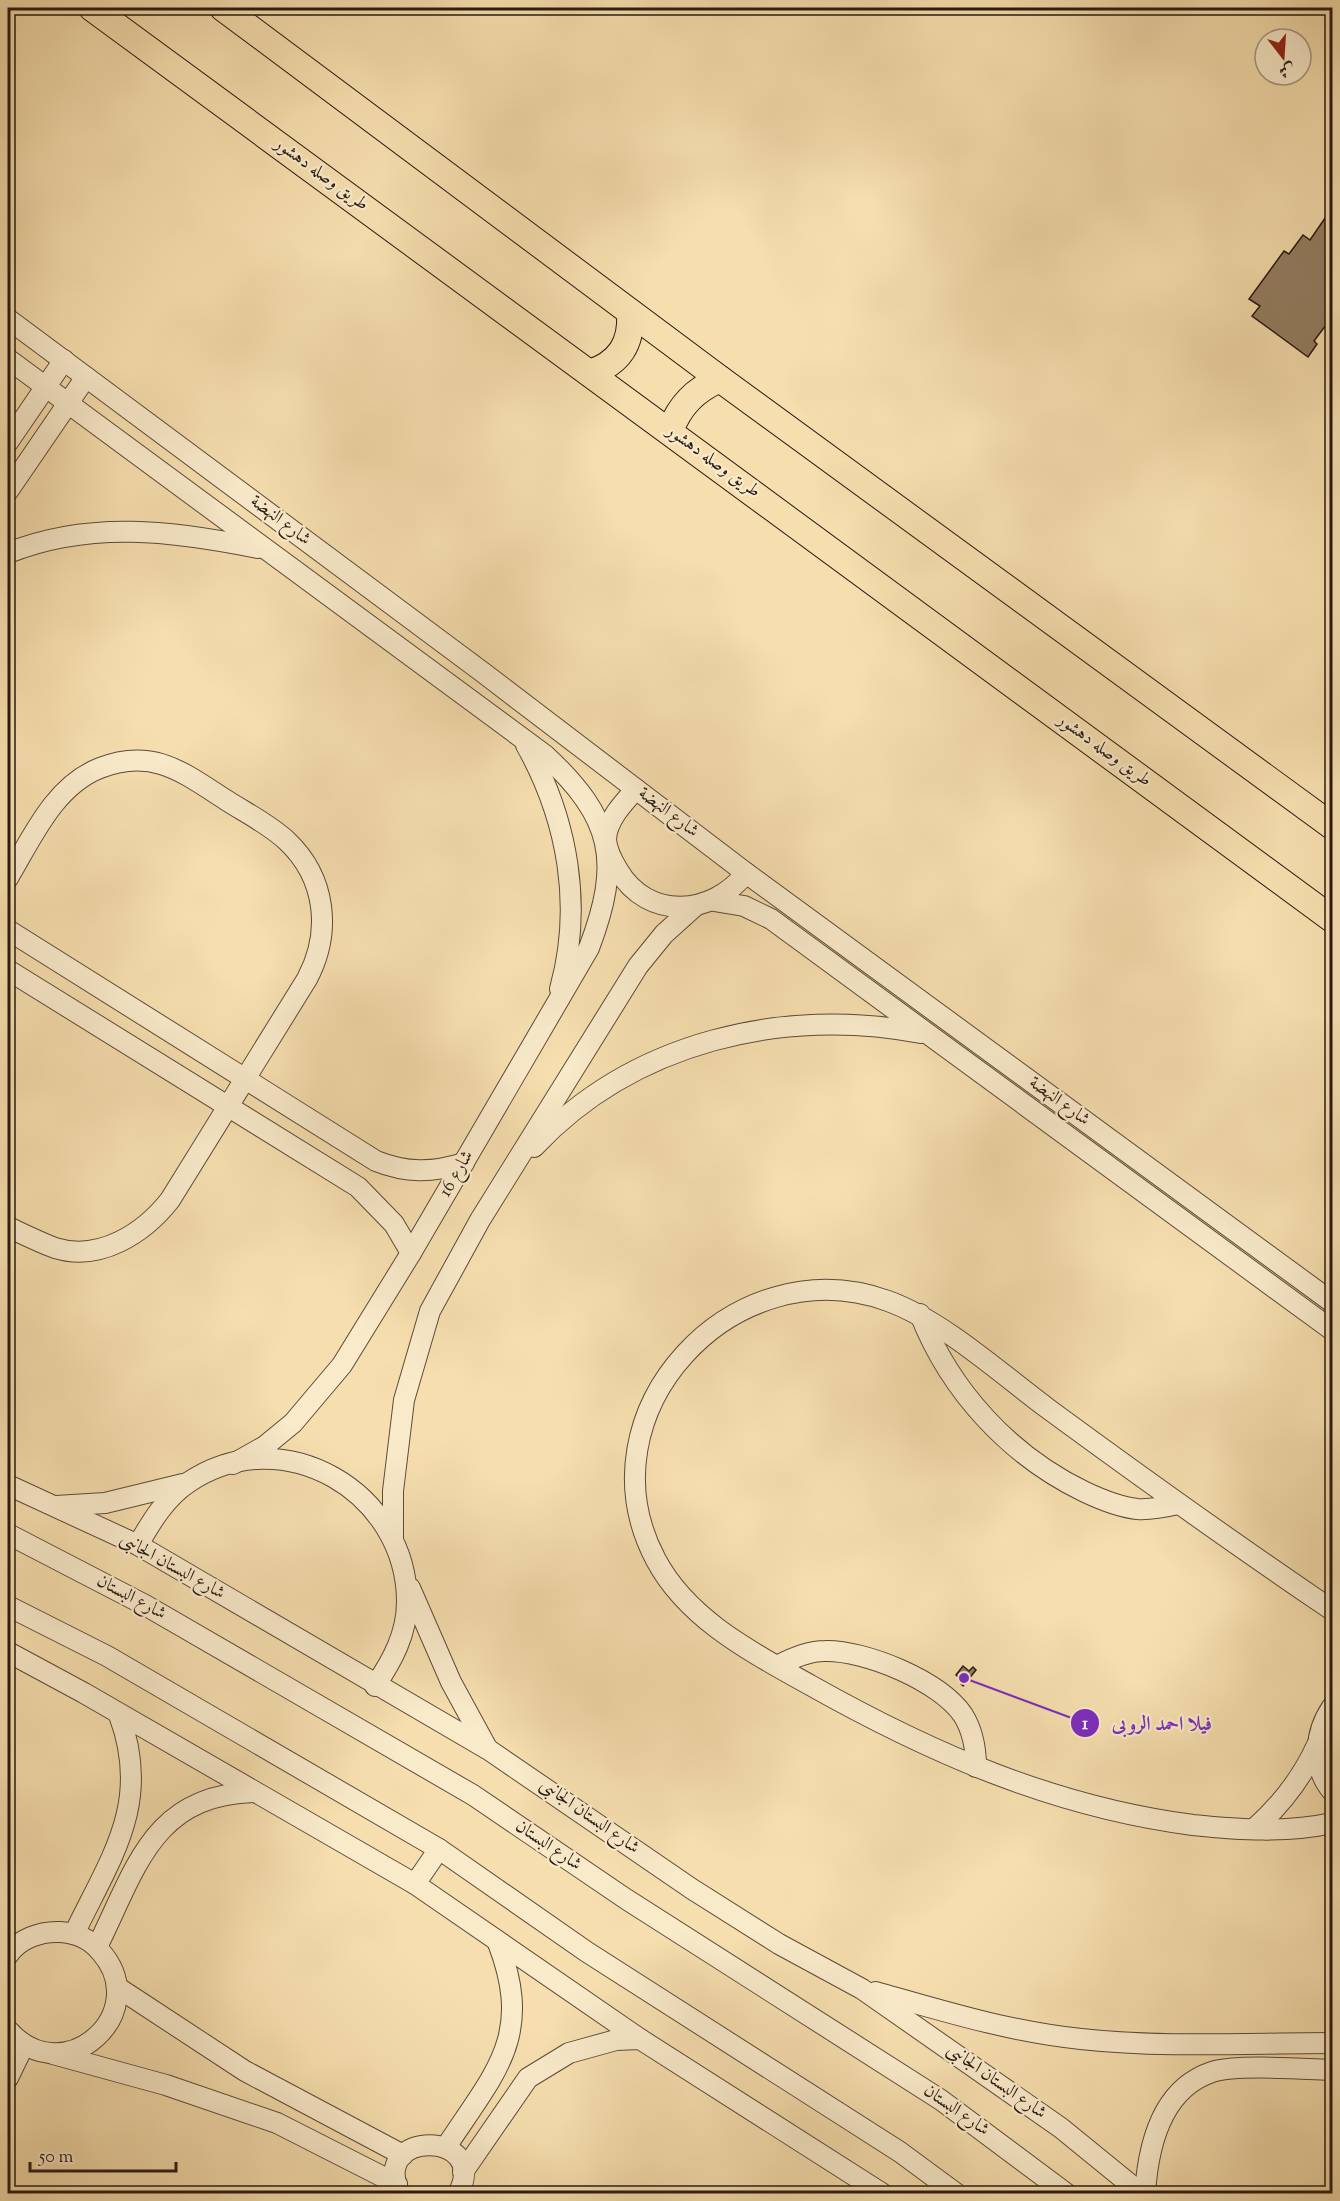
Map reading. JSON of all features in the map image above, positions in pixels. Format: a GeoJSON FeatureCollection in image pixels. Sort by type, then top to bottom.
{"type":"FeatureCollection","features":[{"type":"Feature","properties":{"kind":"main road","name":"طريق وصله دهشور"},"geometry":{"type":"LineString","coordinates":[[92,8],[1332,919]]}},
{"type":"Feature","properties":{"kind":"main road"},"geometry":{"type":"LineString","coordinates":[[223,8],[630,313],[1332,826]]}},
{"type":"Feature","properties":{"kind":"main road"},"geometry":{"type":"LineString","coordinates":[[590,373],[611,363],[627,344],[631,329],[630,313]]}},
{"type":"Feature","properties":{"kind":"main road"},"geometry":{"type":"LineString","coordinates":[[670,431],[680,411],[694,393],[720,379]]}},
{"type":"Feature","properties":{"kind":"street","name":"شارع النهضة"},"geometry":{"type":"LineString","coordinates":[[8,319],[746,873],[1332,1302]]}},
{"type":"Feature","properties":{"kind":"street","name":"شارع النهضة"},"geometry":{"type":"LineString","coordinates":[[8,359],[545,755],[592,806],[613,862],[632,889],[661,904],[678,907],[704,903],[744,906],[771,918],[1332,1330]]}},
{"type":"Feature","properties":{"kind":"street"},"geometry":{"type":"LineString","coordinates":[[8,442],[64,360]]}},
{"type":"Feature","properties":{"kind":"street"},"geometry":{"type":"LineString","coordinates":[[8,490],[86,377]]}},
{"type":"Feature","properties":{"kind":"street"},"geometry":{"type":"LineString","coordinates":[[8,553],[61,537],[102,530],[184,534],[266,550]]}},
{"type":"Feature","properties":{"kind":"street"},"geometry":{"type":"LineString","coordinates":[[524,740],[537,764],[557,815],[568,869],[569,942],[556,1005]]}},
{"type":"Feature","properties":{"kind":"street"},"geometry":{"type":"LineString","coordinates":[[8,878],[61,795],[79,779],[100,768],[123,762],[147,760],[170,765],[286,840],[313,876],[320,898],[322,943],[308,978],[171,1200],[148,1224],[120,1242],[78,1251],[57,1248],[8,1227]]}},
{"type":"Feature","properties":{"kind":"street"},"geometry":{"type":"LineString","coordinates":[[606,839],[614,818],[636,789]]}},
{"type":"Feature","properties":{"kind":"street","name":"شارع 16"},"geometry":{"type":"LineString","coordinates":[[233,1464],[265,1446],[293,1423],[318,1396],[342,1365],[411,1253],[579,967],[596,928],[608,867],[606,839]]}},
{"type":"Feature","properties":{"kind":"street"},"geometry":{"type":"LineString","coordinates":[[393,1537],[397,1445],[415,1355],[430,1311],[480,1220],[638,966],[664,934],[704,903],[737,884],[746,873]]}},
{"type":"Feature","properties":{"kind":"street"},"geometry":{"type":"LineString","coordinates":[[8,930],[384,1164],[410,1171],[428,1171],[464,1163]]}},
{"type":"Feature","properties":{"kind":"street"},"geometry":{"type":"LineString","coordinates":[[8,970],[358,1187],[394,1224],[411,1253]]}},
{"type":"Feature","properties":{"kind":"street"},"geometry":{"type":"LineString","coordinates":[[510,1173],[550,1131],[615,1083],[656,1061],[699,1044],[744,1032],[790,1024],[882,1025],[927,1034],[941,1016]]}},
{"type":"Feature","properties":{"kind":"street"},"geometry":{"type":"LineString","coordinates":[[1331,1613],[1178,1504],[920,1314],[884,1299],[852,1290],[826,1289],[775,1297],[727,1319],[705,1334],[669,1371],[649,1410],[637,1452],[636,1496],[643,1528],[667,1578],[696,1611],[777,1666],[887,1727],[976,1767],[1033,1789],[1120,1813],[1209,1826],[1254,1829],[1291,1829],[1332,1823]]}},
{"type":"Feature","properties":{"kind":"street"},"geometry":{"type":"LineString","coordinates":[[920,1314],[942,1362],[971,1402],[1007,1439],[1049,1472],[1072,1486],[1116,1505],[1137,1509],[1178,1504]]}},
{"type":"Feature","properties":{"kind":"street"},"geometry":{"type":"LineString","coordinates":[[48,1506],[105,1503],[161,1491],[233,1464],[271,1459],[308,1465],[334,1477],[372,1506],[393,1537],[405,1574],[446,1673],[489,1750]]}},
{"type":"Feature","properties":{"kind":"street"},"geometry":{"type":"LineString","coordinates":[[138,1545],[151,1521],[188,1482]]}},
{"type":"Feature","properties":{"kind":"street","name":"شارع البستان الجانبى"},"geometry":{"type":"LineString","coordinates":[[8,1485],[48,1506],[138,1545],[375,1686],[489,1750],[711,1901],[779,1944],[862,1989],[1062,2128],[1144,2193]]}},
{"type":"Feature","properties":{"kind":"street","name":"شارع البستان"},"geometry":{"type":"LineString","coordinates":[[8,1534],[146,1605],[473,1795],[626,1899],[941,2100],[1067,2193]]}},
{"type":"Feature","properties":{"kind":"street"},"geometry":{"type":"LineString","coordinates":[[375,1686],[392,1661],[402,1633],[407,1604],[405,1574]]}},
{"type":"Feature","properties":{"kind":"street"},"geometry":{"type":"LineString","coordinates":[[8,1606],[107,1656],[439,1849],[587,1952],[900,2152],[957,2193]]}},
{"type":"Feature","properties":{"kind":"street"},"geometry":{"type":"LineString","coordinates":[[777,1666],[807,1653],[839,1651],[886,1665],[916,1679],[945,1696],[963,1716],[974,1740],[976,1767]]}},
{"type":"Feature","properties":{"kind":"street"},"geometry":{"type":"LineString","coordinates":[[8,1652],[415,1884],[640,2039],[884,2193]]}},
{"type":"Feature","properties":{"kind":"street"},"geometry":{"type":"LineString","coordinates":[[1254,1829],[1286,1797],[1317,1745],[1329,1712],[1332,1695]]}},
{"type":"Feature","properties":{"kind":"street"},"geometry":{"type":"LineString","coordinates":[[74,1934],[124,1830],[129,1811],[133,1772],[126,1733],[119,1715]]}},
{"type":"Feature","properties":{"kind":"street"},"geometry":{"type":"LineString","coordinates":[[1317,1745],[1322,1774],[1332,1791]]}},
{"type":"Feature","properties":{"kind":"street"},"geometry":{"type":"LineString","coordinates":[[97,1947],[150,1841],[163,1826],[178,1814],[205,1800],[234,1793],[254,1792]]}},
{"type":"Feature","properties":{"kind":"street"},"geometry":{"type":"LineString","coordinates":[[415,1884],[439,1849]]}},
{"type":"Feature","properties":{"kind":"street"},"geometry":{"type":"LineString","coordinates":[[8,1955],[15,1936],[48,1932],[74,1934],[97,1947],[111,1965],[117,1987],[116,2004],[110,2020],[100,2035],[87,2046],[71,2052],[53,2054]]}},
{"type":"Feature","properties":{"kind":"street"},"geometry":{"type":"LineString","coordinates":[[446,2147],[503,2061],[510,2037],[512,1989],[498,1943]]}},
{"type":"Feature","properties":{"kind":"street"},"geometry":{"type":"LineString","coordinates":[[117,1987],[244,2071],[404,2155]]}},
{"type":"Feature","properties":{"kind":"street"},"geometry":{"type":"LineString","coordinates":[[862,1989],[1003,2025],[1080,2039],[1157,2043],[1332,2043]]}},
{"type":"Feature","properties":{"kind":"street"},"geometry":{"type":"LineString","coordinates":[[8,2030],[24,2045],[166,2085],[277,2123],[399,2189]]}},
{"type":"Feature","properties":{"kind":"street"},"geometry":{"type":"LineString","coordinates":[[458,2193],[463,2172],[528,2078],[569,2053],[616,2040],[640,2039]]}},
{"type":"Feature","properties":{"kind":"street"},"geometry":{"type":"LineString","coordinates":[[8,2079],[24,2045]]}},
{"type":"Feature","properties":{"kind":"street"},"geometry":{"type":"LineString","coordinates":[[1144,2193],[1150,2153],[1164,2113],[1176,2095],[1193,2080],[1214,2072],[1236,2069],[1332,2070]]}},
{"type":"Feature","properties":{"kind":"street"},"geometry":{"type":"LineString","coordinates":[[399,2189],[397,2169],[404,2155],[410,2148],[428,2143],[446,2147],[460,2162],[463,2172]]}},
{"type":"Feature","properties":{"kind":"building"},"geometry":{"type":"Polygon","coordinates":[[[1332,208],[1332,317],[1314,341],[1317,344],[1308,357],[1252,316],[1260,306],[1249,299],[1284,251],[1289,254],[1303,235],[1310,240],[1332,208]]]}},
{"type":"Feature","properties":{"kind":"building"},"geometry":{"type":"Polygon","coordinates":[[[963,1666],[969,1671],[973,1667],[976,1670],[963,1686],[961,1684],[963,1681],[956,1675],[963,1666]]]}},
{"type":"Feature","properties":{"kind":"place","name":"فيلا احمد الروبى"},"geometry":{"type":"Point","coordinates":[964,1678]}}]}
